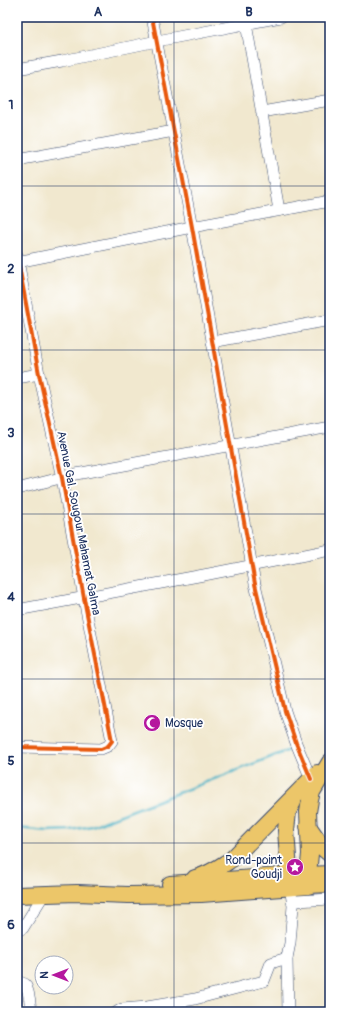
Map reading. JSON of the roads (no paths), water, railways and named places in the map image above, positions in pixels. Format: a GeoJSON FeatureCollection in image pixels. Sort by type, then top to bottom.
{"type":"FeatureCollection","features":[{"type":"Feature","properties":{"kind":"highway"},"geometry":{"type":"LineString","coordinates":[[174,884],[200,877],[232,859],[311,779],[330,762]]}},
{"type":"Feature","properties":{"kind":"highway"},"geometry":{"type":"LineString","coordinates":[[27,896],[77,893],[128,895],[292,892],[308,880],[310,854],[308,812],[312,792],[330,762]]}},
{"type":"Feature","properties":{"kind":"highway"},"geometry":{"type":"LineString","coordinates":[[292,892],[286,846],[286,822],[288,812],[299,792]]}},
{"type":"Feature","properties":{"kind":"highway"},"geometry":{"type":"LineString","coordinates":[[308,826],[324,849],[330,854]]}},
{"type":"Feature","properties":{"kind":"highway"},"geometry":{"type":"LineString","coordinates":[[77,893],[85,891],[174,884],[292,892]]}},
{"type":"Feature","properties":{"kind":"main road"},"geometry":{"type":"LineString","coordinates":[[308,880],[330,873]]}},
{"type":"Feature","properties":{"kind":"main road"},"geometry":{"type":"LineString","coordinates":[[308,880],[330,885]]}},
{"type":"Feature","properties":{"kind":"street"},"geometry":{"type":"LineString","coordinates":[[152,17],[192,227],[255,584],[285,711],[311,779]]}},
{"type":"Feature","properties":{"kind":"street"},"geometry":{"type":"LineString","coordinates":[[17,69],[62,61],[245,21],[281,17]]}},
{"type":"Feature","properties":{"kind":"street"},"geometry":{"type":"LineString","coordinates":[[245,21],[279,210]]}},
{"type":"Feature","properties":{"kind":"street"},"geometry":{"type":"LineString","coordinates":[[262,112],[330,100]]}},
{"type":"Feature","properties":{"kind":"street"},"geometry":{"type":"LineString","coordinates":[[17,160],[174,130]]}},
{"type":"Feature","properties":{"kind":"street"},"geometry":{"type":"LineString","coordinates":[[17,260],[330,200]]}},
{"type":"Feature","properties":{"kind":"street","name":"Avenue Gal. Sougour Mahamat Galma"},"geometry":{"type":"LineString","coordinates":[[17,260],[39,374],[62,478],[112,742],[108,746],[100,749],[17,747]]}},
{"type":"Feature","properties":{"kind":"street"},"geometry":{"type":"LineString","coordinates":[[212,342],[330,320]]}},
{"type":"Feature","properties":{"kind":"street"},"geometry":{"type":"LineString","coordinates":[[17,378],[39,374]]}},
{"type":"Feature","properties":{"kind":"street"},"geometry":{"type":"LineString","coordinates":[[17,489],[84,473],[330,427]]}},
{"type":"Feature","properties":{"kind":"street"},"geometry":{"type":"LineString","coordinates":[[17,610],[330,550]]}},
{"type":"Feature","properties":{"kind":"street"},"geometry":{"type":"LineString","coordinates":[[288,1012],[287,958],[290,943],[292,892],[330,899]]}},
{"type":"Feature","properties":{"kind":"street"},"geometry":{"type":"LineString","coordinates":[[17,931],[23,928],[27,896]]}},
{"type":"Feature","properties":{"kind":"street"},"geometry":{"type":"LineString","coordinates":[[117,1012],[122,1009],[147,1007],[195,999],[264,981],[271,963],[287,958]]}},
{"type":"Feature","properties":{"kind":"street"},"geometry":{"type":"LineString","coordinates":[[17,981],[25,984],[27,988],[31,1012]]}},
{"type":"Feature","properties":{"kind":"waterway"},"geometry":{"type":"LineString","coordinates":[[17,828],[47,831],[70,830],[92,826],[292,749]]}},
{"type":"Feature","properties":{"kind":"place","name":"Mosque"},"geometry":{"type":"Point","coordinates":[152,723]}},
{"type":"Feature","properties":{"kind":"place","name":"Rond-point Goudji"},"geometry":{"type":"Point","coordinates":[295,867]}}]}
